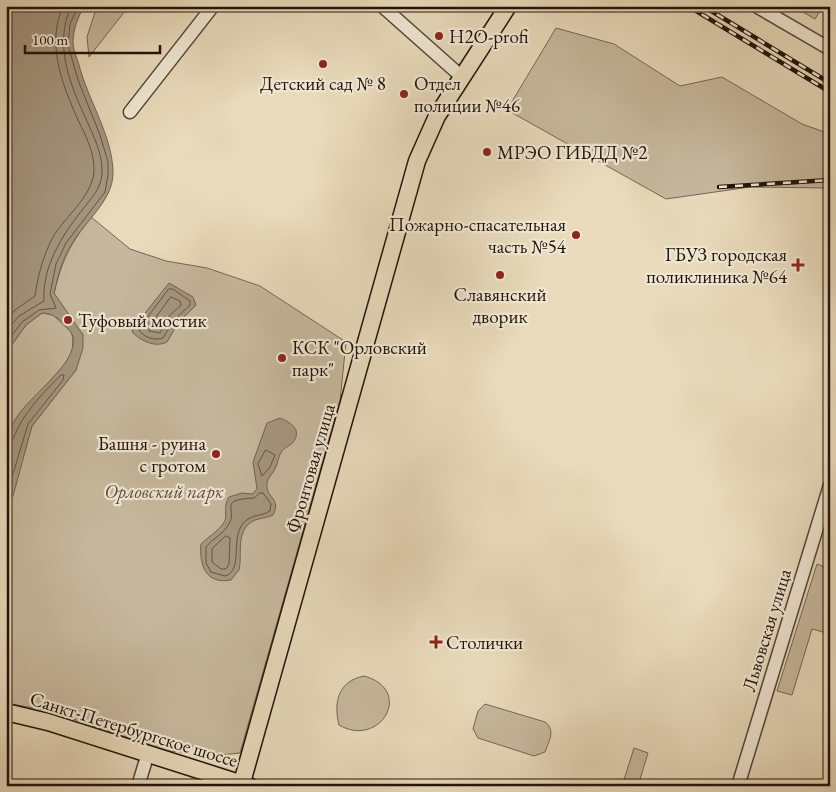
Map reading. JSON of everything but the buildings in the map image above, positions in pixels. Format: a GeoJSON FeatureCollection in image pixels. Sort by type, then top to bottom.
{"type":"FeatureCollection","features":[{"type":"Feature","properties":{"kind":"main road","name":"Фронтовая улица"},"geometry":{"type":"LineString","coordinates":[[244,785],[417,161],[437,116],[508,6]]}},
{"type":"Feature","properties":{"kind":"main road","name":"Санкт-Петербургское шоссе"},"geometry":{"type":"LineString","coordinates":[[6,712],[48,722],[244,785]]}},
{"type":"Feature","properties":{"kind":"main road","name":"Санкт-Петербургское шоссе"},"geometry":{"type":"LineString","coordinates":[[6,722],[76,740],[216,786]]}},
{"type":"Feature","properties":{"kind":"street"},"geometry":{"type":"LineString","coordinates":[[130,112],[213,6]]}},
{"type":"Feature","properties":{"kind":"street"},"geometry":{"type":"LineString","coordinates":[[382,6],[462,77]]}},
{"type":"Feature","properties":{"kind":"street"},"geometry":{"type":"LineString","coordinates":[[756,6],[830,49]]}},
{"type":"Feature","properties":{"kind":"street","name":"Львовская улица"},"geometry":{"type":"LineString","coordinates":[[738,786],[830,485]]}},
{"type":"Feature","properties":{"kind":"street"},"geometry":{"type":"LineString","coordinates":[[138,786],[145,763]]}},
{"type":"Feature","properties":{"kind":"green space"},"geometry":{"type":"Polygon","coordinates":[[[97,6],[129,6],[89,57],[87,37],[97,6]]]}},
{"type":"Feature","properties":{"kind":"green space"},"geometry":{"type":"Polygon","coordinates":[[[804,6],[823,6],[815,19],[801,11],[804,6]]]}},
{"type":"Feature","properties":{"kind":"green space"},"geometry":{"type":"Polygon","coordinates":[[[556,28],[614,44],[680,86],[722,77],[802,124],[830,134],[830,188],[750,187],[666,199],[507,110],[556,28]]]}},
{"type":"Feature","properties":{"kind":"green space","name":"Орловский парк"},"geometry":{"type":"Polygon","coordinates":[[[91,217],[130,249],[166,261],[207,268],[260,286],[346,342],[340,401],[240,753],[220,755],[193,746],[184,752],[167,751],[50,711],[6,703],[6,507],[32,426],[76,370],[83,335],[54,294],[60,271],[68,253],[77,236],[91,217]]]}},
{"type":"Feature","properties":{"kind":"green space"},"geometry":{"type":"Polygon","coordinates":[[[42,313],[53,315],[71,332],[73,338],[72,352],[64,365],[14,422],[6,443],[6,353],[26,325],[42,313]]]}},
{"type":"Feature","properties":{"kind":"green space"},"geometry":{"type":"Polygon","coordinates":[[[817,564],[830,569],[830,634],[812,629],[792,695],[777,691],[817,564]]]}},
{"type":"Feature","properties":{"kind":"green space"},"geometry":{"type":"Polygon","coordinates":[[[364,676],[379,683],[387,693],[389,704],[386,715],[378,724],[367,729],[354,730],[339,725],[337,708],[340,693],[349,682],[364,676]]]}},
{"type":"Feature","properties":{"kind":"green space"},"geometry":{"type":"Polygon","coordinates":[[[485,704],[545,722],[551,732],[545,752],[534,756],[478,738],[473,729],[478,711],[485,704]]]}},
{"type":"Feature","properties":{"kind":"green space"},"geometry":{"type":"Polygon","coordinates":[[[634,748],[648,753],[638,786],[622,786],[634,748]]]}},
{"type":"Feature","properties":{"kind":"water"},"geometry":{"type":"Polygon","coordinates":[[[6,6],[84,6],[75,28],[73,37],[74,48],[83,78],[105,132],[112,159],[113,173],[112,183],[103,203],[67,253],[54,293],[83,335],[83,348],[76,370],[32,426],[13,496],[6,507],[6,454],[13,424],[19,414],[67,360],[72,349],[73,338],[70,331],[60,320],[52,315],[42,313],[26,325],[6,353],[6,6]]]}},
{"type":"Feature","properties":{"kind":"water"},"geometry":{"type":"Polygon","coordinates":[[[169,283],[193,297],[196,305],[178,323],[167,342],[162,344],[148,343],[132,332],[169,283]]]}},
{"type":"Feature","properties":{"kind":"water"},"geometry":{"type":"Polygon","coordinates":[[[280,418],[293,426],[296,436],[293,442],[281,453],[268,481],[268,492],[276,505],[273,515],[255,520],[248,524],[244,530],[239,570],[231,580],[222,581],[215,579],[206,572],[203,566],[201,544],[218,530],[225,521],[226,505],[229,497],[242,493],[252,494],[257,489],[253,462],[267,423],[280,418]]]}},
{"type":"Feature","properties":{"kind":"railway"},"geometry":{"type":"LineString","coordinates":[[688,6],[830,92]]}},
{"type":"Feature","properties":{"kind":"railway"},"geometry":{"type":"LineString","coordinates":[[703,6],[830,83]]}},
{"type":"Feature","properties":{"kind":"railway"},"geometry":{"type":"LineString","coordinates":[[719,187],[830,180]]}},
{"type":"Feature","properties":{"kind":"place","name":"H2O-profi"},"geometry":{"type":"Point","coordinates":[439,36]}},
{"type":"Feature","properties":{"kind":"place","name":"Детский сад № 8"},"geometry":{"type":"Point","coordinates":[323,64]}},
{"type":"Feature","properties":{"kind":"place","name":"Отдел полиции №46"},"geometry":{"type":"Point","coordinates":[404,94]}},
{"type":"Feature","properties":{"kind":"place","name":"МРЭО ГИБДД №2"},"geometry":{"type":"Point","coordinates":[487,152]}},
{"type":"Feature","properties":{"kind":"place","name":"Пожарно-спасательная часть №54"},"geometry":{"type":"Point","coordinates":[576,235]}},
{"type":"Feature","properties":{"kind":"place","name":"ГБУЗ городская поликлиника №64"},"geometry":{"type":"Point","coordinates":[798,265]}},
{"type":"Feature","properties":{"kind":"place","name":"Славянский дворик"},"geometry":{"type":"Point","coordinates":[500,275]}},
{"type":"Feature","properties":{"kind":"place","name":"Туфовый мостик"},"geometry":{"type":"Point","coordinates":[68,320]}},
{"type":"Feature","properties":{"kind":"place","name":"КСК \"Орловский парк\""},"geometry":{"type":"Point","coordinates":[282,358]}},
{"type":"Feature","properties":{"kind":"place","name":"Башня - руина с гротом"},"geometry":{"type":"Point","coordinates":[216,454]}},
{"type":"Feature","properties":{"kind":"place","name":"Столички"},"geometry":{"type":"Point","coordinates":[436,642]}}]}
